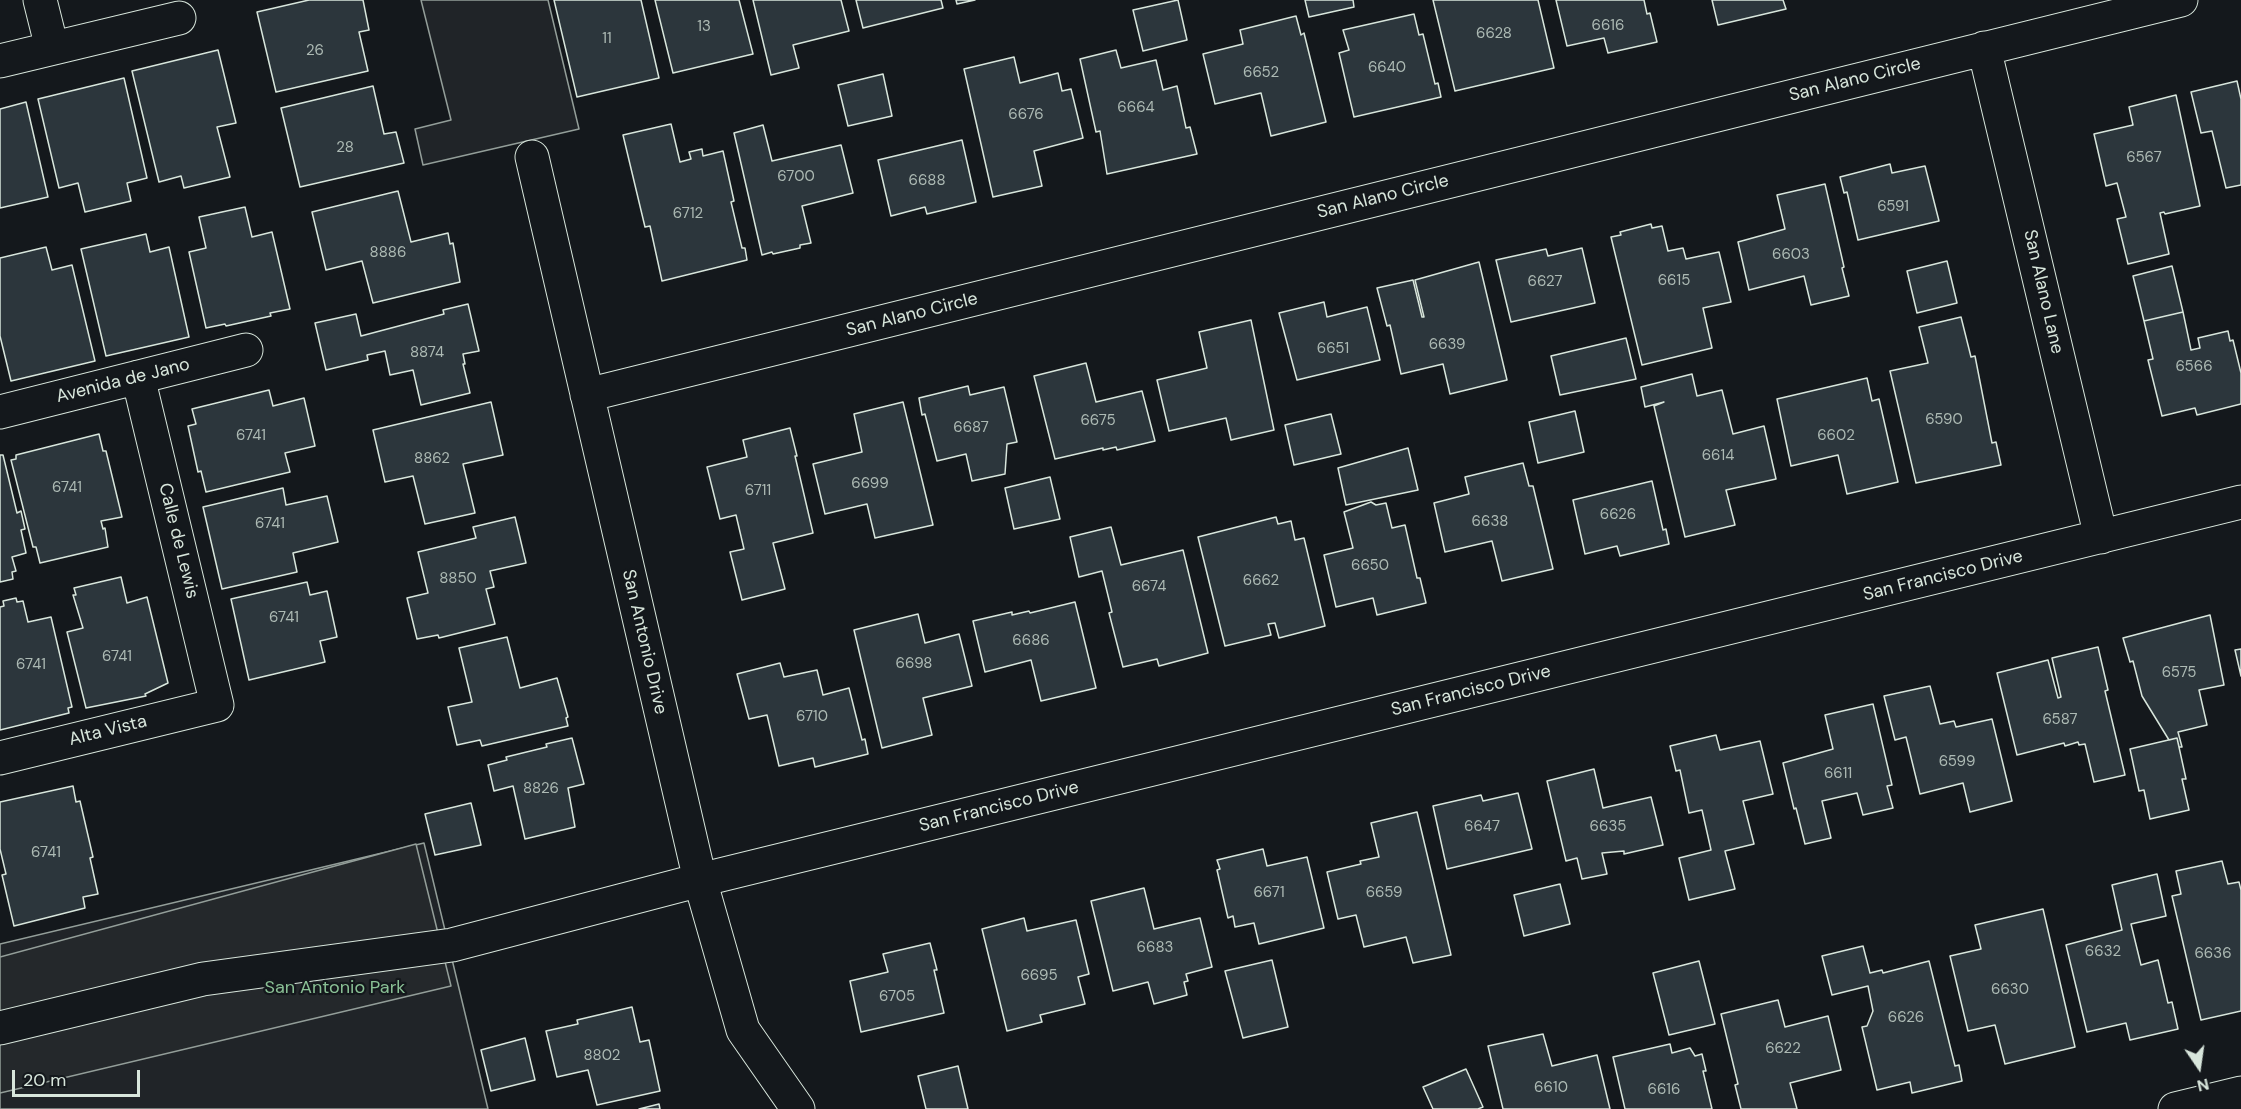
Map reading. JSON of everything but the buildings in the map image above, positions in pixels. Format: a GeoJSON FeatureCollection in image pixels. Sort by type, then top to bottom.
{"type":"FeatureCollection","features":[{"type":"Feature","properties":{"kind":"street"},"geometry":{"type":"LineString","coordinates":[[40,0],[52,48]]}},
{"type":"Feature","properties":{"kind":"street","name":"San Alano Circle"},"geometry":{"type":"LineString","coordinates":[[586,396],[2181,0]]}},
{"type":"Feature","properties":{"kind":"street"},"geometry":{"type":"LineString","coordinates":[[0,61],[179,18]]}},
{"type":"Feature","properties":{"kind":"street","name":"San Alano Lane"},"geometry":{"type":"LineString","coordinates":[[1984,48],[2101,537]]}},
{"type":"Feature","properties":{"kind":"street","name":"San Antonio Drive"},"geometry":{"type":"LineString","coordinates":[[531,157],[700,880],[743,1030],[798,1109]]}},
{"type":"Feature","properties":{"kind":"street","name":"Avenida de Jano"},"geometry":{"type":"LineString","coordinates":[[0,412],[246,350]]}},
{"type":"Feature","properties":{"kind":"street","name":"Calle de Lewis"},"geometry":{"type":"LineString","coordinates":[[138,377],[217,705]]}},
{"type":"Feature","properties":{"kind":"street","name":"San Francisco Drive"},"geometry":{"type":"LineString","coordinates":[[0,1028],[202,979],[452,945],[700,880],[2241,502]]}},
{"type":"Feature","properties":{"kind":"street","name":"Alta Vista"},"geometry":{"type":"LineString","coordinates":[[0,758],[217,705]]}},
{"type":"Feature","properties":{"kind":"street"},"geometry":{"type":"LineString","coordinates":[[2175,1109],[2241,1093]]}},
{"type":"Feature","properties":{"kind":"green space"},"geometry":{"type":"Polygon","coordinates":[[[421,0],[548,0],[579,129],[423,165],[415,129],[451,120],[421,0]]]}},
{"type":"Feature","properties":{"kind":"green space","name":"San Antonio Park"},"geometry":{"type":"Polygon","coordinates":[[[424,843],[488,1109],[0,1109],[0,944],[424,843]]]}},
{"type":"Feature","properties":{"kind":"shaded area","name":"San Antonio Park"},"geometry":{"type":"Polygon","coordinates":[[[416,844],[451,986],[0,1093],[0,957],[416,844]]]}}]}
